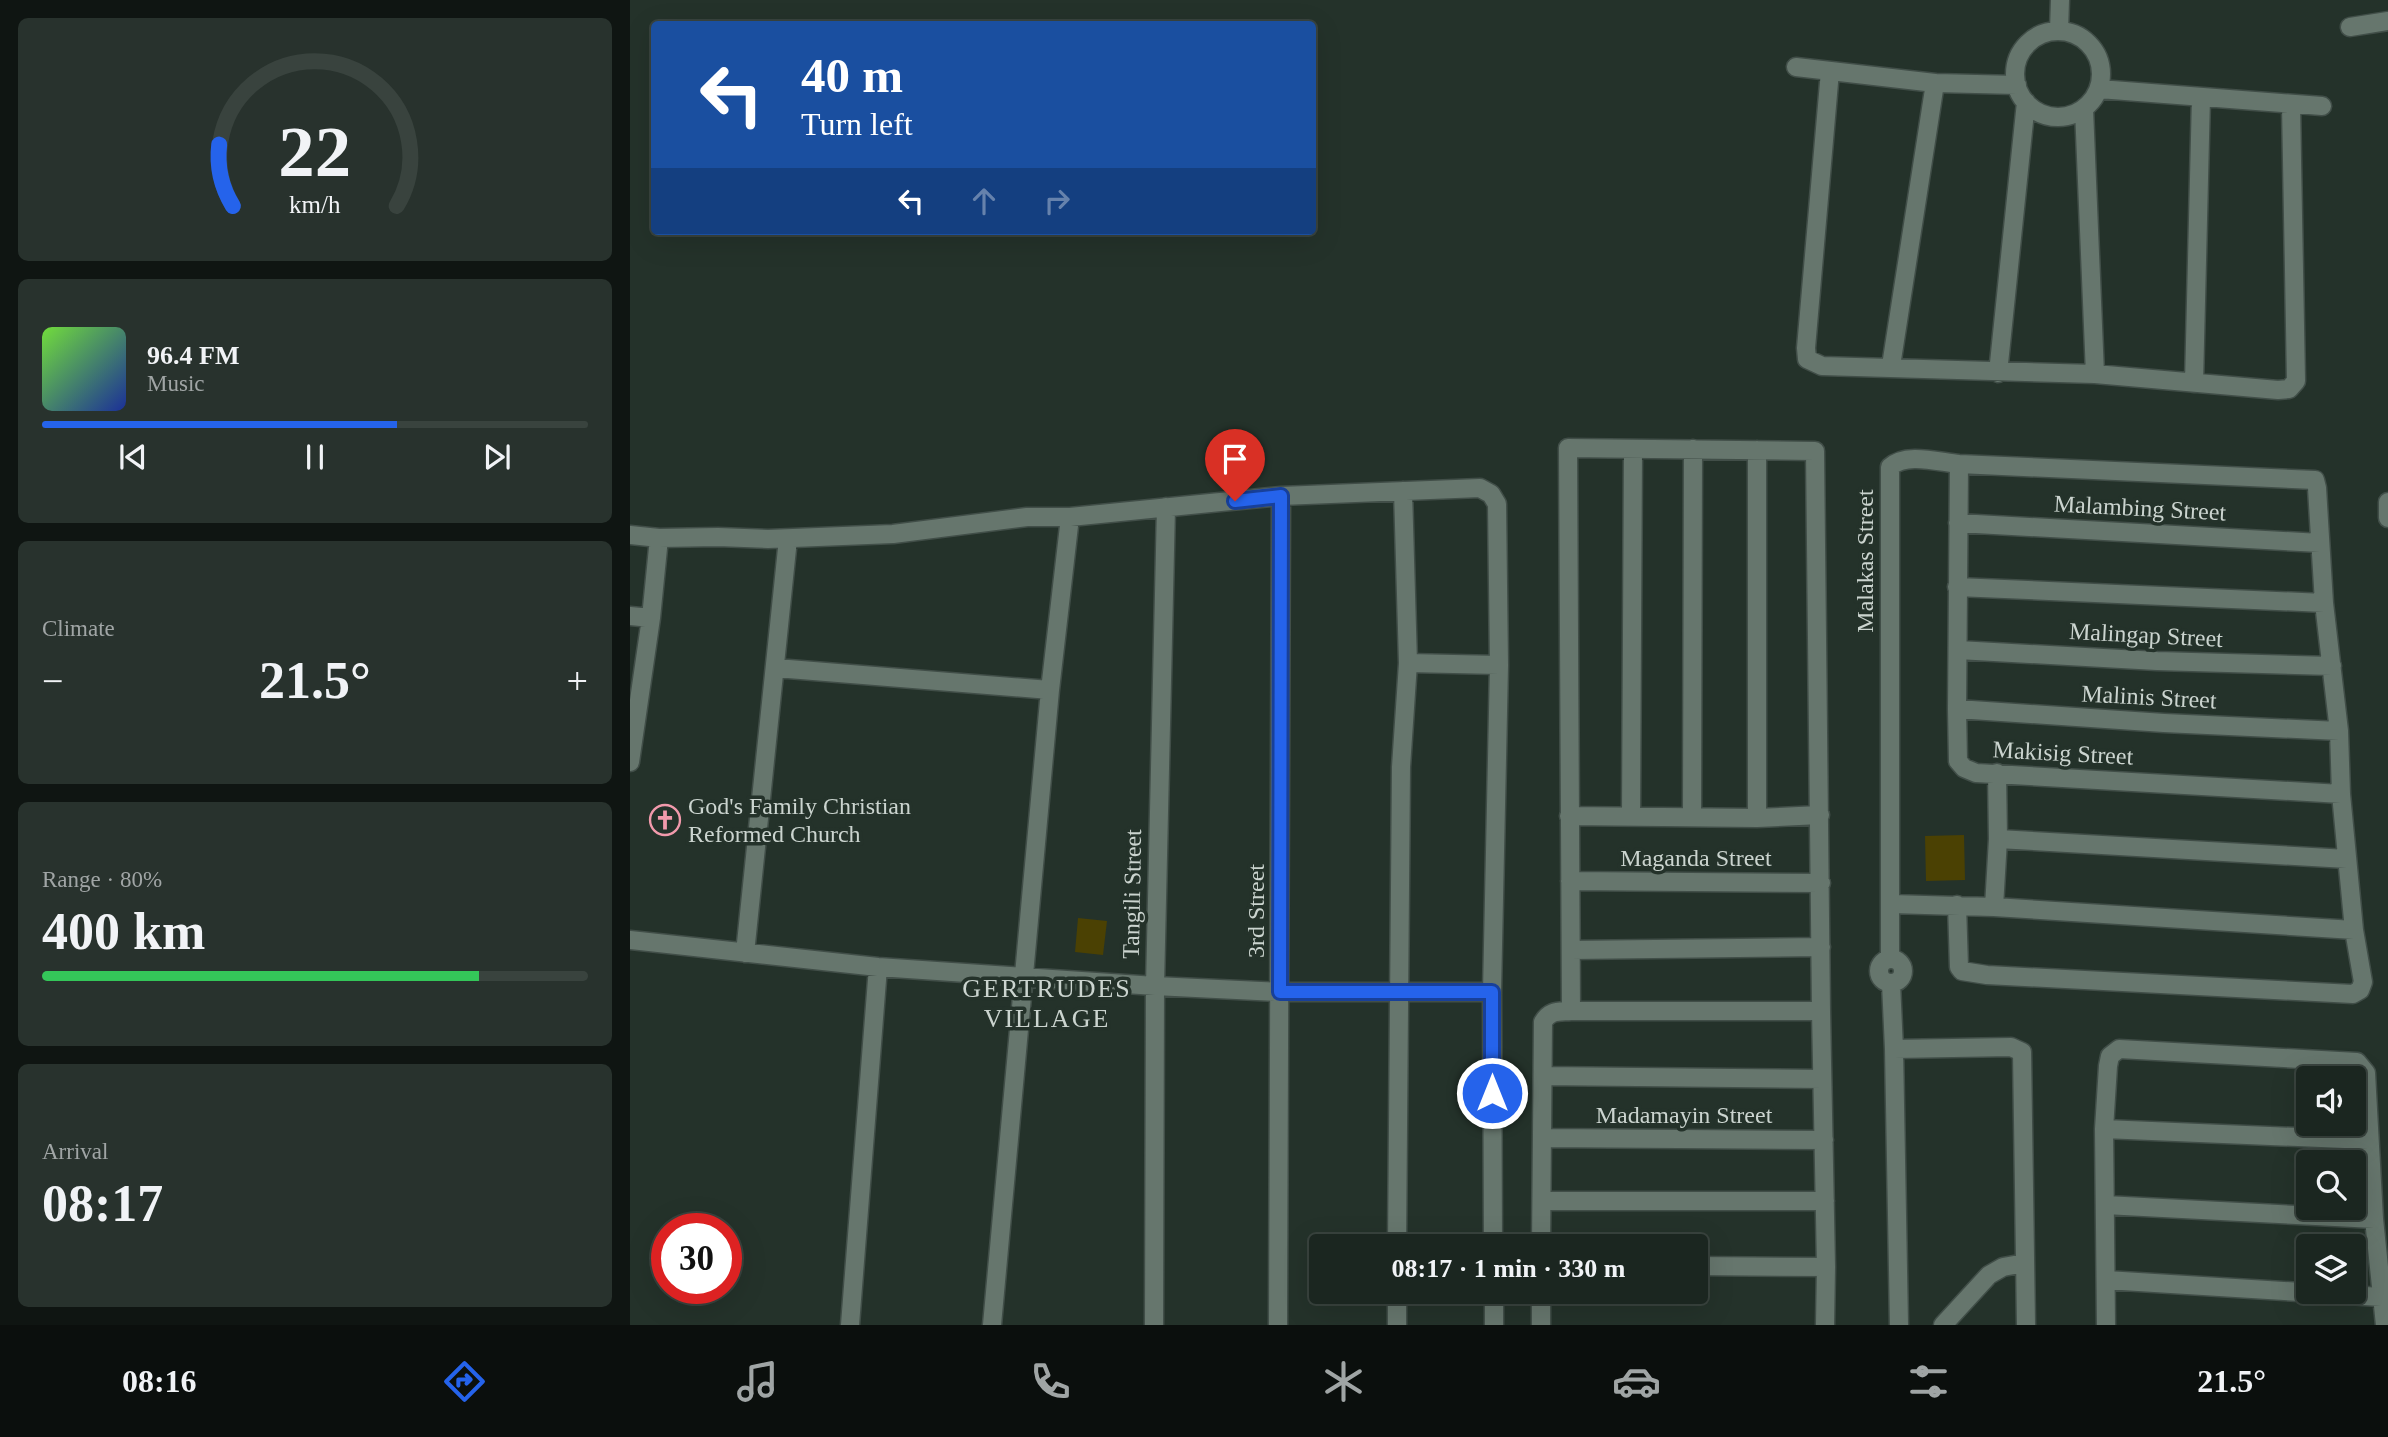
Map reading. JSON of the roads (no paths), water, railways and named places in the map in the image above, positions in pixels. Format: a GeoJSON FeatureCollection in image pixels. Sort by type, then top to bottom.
{"type":"FeatureCollection","features":[{"type":"Feature","properties":{"kind":"street"},"geometry":{"type":"LineString","coordinates":[[2059,31],[2060,0]]}},
{"type":"Feature","properties":{"kind":"street"},"geometry":{"type":"LineString","coordinates":[[2350,27],[2388,21]]}},
{"type":"Feature","properties":{"kind":"street"},"geometry":{"type":"LineString","coordinates":[[2059,31],[2084,40],[2094,50],[2101,76],[2099,89],[2084,109],[2073,115],[2060,117],[2047,116],[2026,102],[2017,85],[2016,72],[2018,59],[2034,39],[2059,31]]}},
{"type":"Feature","properties":{"kind":"street"},"geometry":{"type":"LineString","coordinates":[[1796,67],[1935,83],[2017,85]]}},
{"type":"Feature","properties":{"kind":"street"},"geometry":{"type":"LineString","coordinates":[[1830,71],[1806,348],[1807,359],[1822,366],[2095,374],[2289,390],[2296,381],[2291,105]]}},
{"type":"Feature","properties":{"kind":"street"},"geometry":{"type":"LineString","coordinates":[[1891,366],[1935,83]]}},
{"type":"Feature","properties":{"kind":"street"},"geometry":{"type":"LineString","coordinates":[[2099,89],[2322,106]]}},
{"type":"Feature","properties":{"kind":"street"},"geometry":{"type":"LineString","coordinates":[[2194,383],[2201,97]]}},
{"type":"Feature","properties":{"kind":"street"},"geometry":{"type":"LineString","coordinates":[[1998,373],[2026,102]]}},
{"type":"Feature","properties":{"kind":"street"},"geometry":{"type":"LineString","coordinates":[[2084,109],[2095,374]]}},
{"type":"Feature","properties":{"kind":"street"},"geometry":{"type":"LineString","coordinates":[[1571,1012],[1568,448],[1815,451],[1825,1325]]}},
{"type":"Feature","properties":{"kind":"street"},"geometry":{"type":"LineString","coordinates":[[1631,816],[1633,449]]}},
{"type":"Feature","properties":{"kind":"street"},"geometry":{"type":"LineString","coordinates":[[1692,816],[1693,449]]}},
{"type":"Feature","properties":{"kind":"street"},"geometry":{"type":"LineString","coordinates":[[1757,450],[1757,818]]}},
{"type":"Feature","properties":{"kind":"street","name":"Malakas Street"},"geometry":{"type":"LineString","coordinates":[[1894,1049],[1891,983],[1884,981],[1879,975],[1879,967],[1883,961],[1890,958],[1889,467],[1896,461],[1905,459],[1959,464],[2315,480],[2320,543]]}},
{"type":"Feature","properties":{"kind":"street","name":"Makisig Street"},"geometry":{"type":"LineString","coordinates":[[1959,464],[1956,709],[1958,761],[1964,768],[1976,772],[2341,794]]}},
{"type":"Feature","properties":{"kind":"street"},"geometry":{"type":"LineString","coordinates":[[630,535],[659,538],[788,539],[893,534],[1027,517],[1070,517],[1281,496],[1479,488],[1491,494],[1497,504],[1499,664],[1492,992],[1493,1234]]}},
{"type":"Feature","properties":{"kind":"street"},"geometry":{"type":"LineString","coordinates":[[1397,1234],[1401,767],[1408,663],[1403,491]]}},
{"type":"Feature","properties":{"kind":"street","name":"3rd Street"},"geometry":{"type":"LineString","coordinates":[[1278,1325],[1281,496]]}},
{"type":"Feature","properties":{"kind":"street"},"geometry":{"type":"LineString","coordinates":[[2388,502],[2388,518]]}},
{"type":"Feature","properties":{"kind":"street","name":"Tangili Street"},"geometry":{"type":"LineString","coordinates":[[1154,1325],[1155,986],[1166,507]]}},
{"type":"Feature","properties":{"kind":"street"},"geometry":{"type":"LineString","coordinates":[[992,1325],[1050,690],[1070,517]]}},
{"type":"Feature","properties":{"kind":"street","name":"Malambing Street"},"geometry":{"type":"LineString","coordinates":[[1958,523],[2320,543]]}},
{"type":"Feature","properties":{"kind":"street"},"geometry":{"type":"LineString","coordinates":[[630,762],[634,694],[651,618],[659,538]]}},
{"type":"Feature","properties":{"kind":"street"},"geometry":{"type":"LineString","coordinates":[[745,953],[788,539]]}},
{"type":"Feature","properties":{"kind":"street"},"geometry":{"type":"LineString","coordinates":[[1957,905],[1959,967],[1962,971],[1987,975],[2353,994],[2360,990],[2363,982],[2354,930],[2347,859],[2339,731],[2320,543]]}},
{"type":"Feature","properties":{"kind":"street"},"geometry":{"type":"LineString","coordinates":[[1957,587],[2324,603]]}},
{"type":"Feature","properties":{"kind":"street"},"geometry":{"type":"LineString","coordinates":[[630,616],[651,618]]}},
{"type":"Feature","properties":{"kind":"street","name":"Malingap Street"},"geometry":{"type":"LineString","coordinates":[[1958,650],[2157,661],[2332,666]]}},
{"type":"Feature","properties":{"kind":"street"},"geometry":{"type":"LineString","coordinates":[[1408,663],[1499,664]]}},
{"type":"Feature","properties":{"kind":"street"},"geometry":{"type":"LineString","coordinates":[[776,668],[1050,690]]}},
{"type":"Feature","properties":{"kind":"street","name":"Malinis Street"},"geometry":{"type":"LineString","coordinates":[[1956,709],[2339,731]]}},
{"type":"Feature","properties":{"kind":"street"},"geometry":{"type":"LineString","coordinates":[[1994,907],[1998,839],[1997,773]]}},
{"type":"Feature","properties":{"kind":"street"},"geometry":{"type":"LineString","coordinates":[[1569,816],[1757,818],[1820,815]]}},
{"type":"Feature","properties":{"kind":"street"},"geometry":{"type":"LineString","coordinates":[[1998,839],[2347,859]]}},
{"type":"Feature","properties":{"kind":"street","name":"Maganda Street"},"geometry":{"type":"LineString","coordinates":[[1570,881],[1821,883]]}},
{"type":"Feature","properties":{"kind":"street"},"geometry":{"type":"LineString","coordinates":[[1891,904],[1994,907],[2354,930]]}},
{"type":"Feature","properties":{"kind":"street"},"geometry":{"type":"LineString","coordinates":[[630,940],[878,967],[1155,986],[1280,992],[1492,992]]}},
{"type":"Feature","properties":{"kind":"street"},"geometry":{"type":"LineString","coordinates":[[1571,950],[1821,947]]}},
{"type":"Feature","properties":{"kind":"street"},"geometry":{"type":"LineString","coordinates":[[850,1325],[878,967]]}},
{"type":"Feature","properties":{"kind":"street"},"geometry":{"type":"LineString","coordinates":[[1541,1234],[1543,1022],[1547,1014],[1821,1011]]}},
{"type":"Feature","properties":{"kind":"street"},"geometry":{"type":"LineString","coordinates":[[1899,1325],[1894,1049],[2011,1047],[2022,1052],[2026,1325]]}},
{"type":"Feature","properties":{"kind":"street"},"geometry":{"type":"LineString","coordinates":[[2106,1325],[2105,1129],[2108,1066],[2110,1056],[2119,1049],[2357,1062],[2366,1073],[2368,1140],[2385,1325]]}},
{"type":"Feature","properties":{"kind":"street"},"geometry":{"type":"LineString","coordinates":[[1543,1076],[1822,1079]]}},
{"type":"Feature","properties":{"kind":"street"},"geometry":{"type":"LineString","coordinates":[[2105,1129],[2368,1140]]}},
{"type":"Feature","properties":{"kind":"street","name":"Madamayin Street"},"geometry":{"type":"LineString","coordinates":[[1543,1139],[1824,1140]]}},
{"type":"Feature","properties":{"kind":"street"},"geometry":{"type":"LineString","coordinates":[[1542,1201],[1825,1201]]}},
{"type":"Feature","properties":{"kind":"street"},"geometry":{"type":"LineString","coordinates":[[2105,1205],[2374,1219]]}},
{"type":"Feature","properties":{"kind":"street"},"geometry":{"type":"LineString","coordinates":[[1943,1325],[1989,1275],[2003,1267],[2025,1263]]}},
{"type":"Feature","properties":{"kind":"street"},"geometry":{"type":"LineString","coordinates":[[1708,1266],[1826,1267]]}},
{"type":"Feature","properties":{"kind":"street"},"geometry":{"type":"LineString","coordinates":[[2106,1280],[2381,1297]]}},
{"type":"Feature","properties":{"kind":"street"},"geometry":{"type":"LineString","coordinates":[[1397,1304],[1397,1325]]}},
{"type":"Feature","properties":{"kind":"street"},"geometry":{"type":"LineString","coordinates":[[1494,1304],[1494,1325]]}},
{"type":"Feature","properties":{"kind":"street"},"geometry":{"type":"LineString","coordinates":[[1541,1304],[1541,1325]]}},
{"type":"Feature","properties":{"kind":"place","name":"God's Family Christian Reformed Church"},"geometry":{"type":"Point","coordinates":[665,820]}},
{"type":"Feature","properties":{"kind":"district","name":"GERTRUDES VILLAGE"},"geometry":{"type":"Point","coordinates":[1047,1003]}}]}
